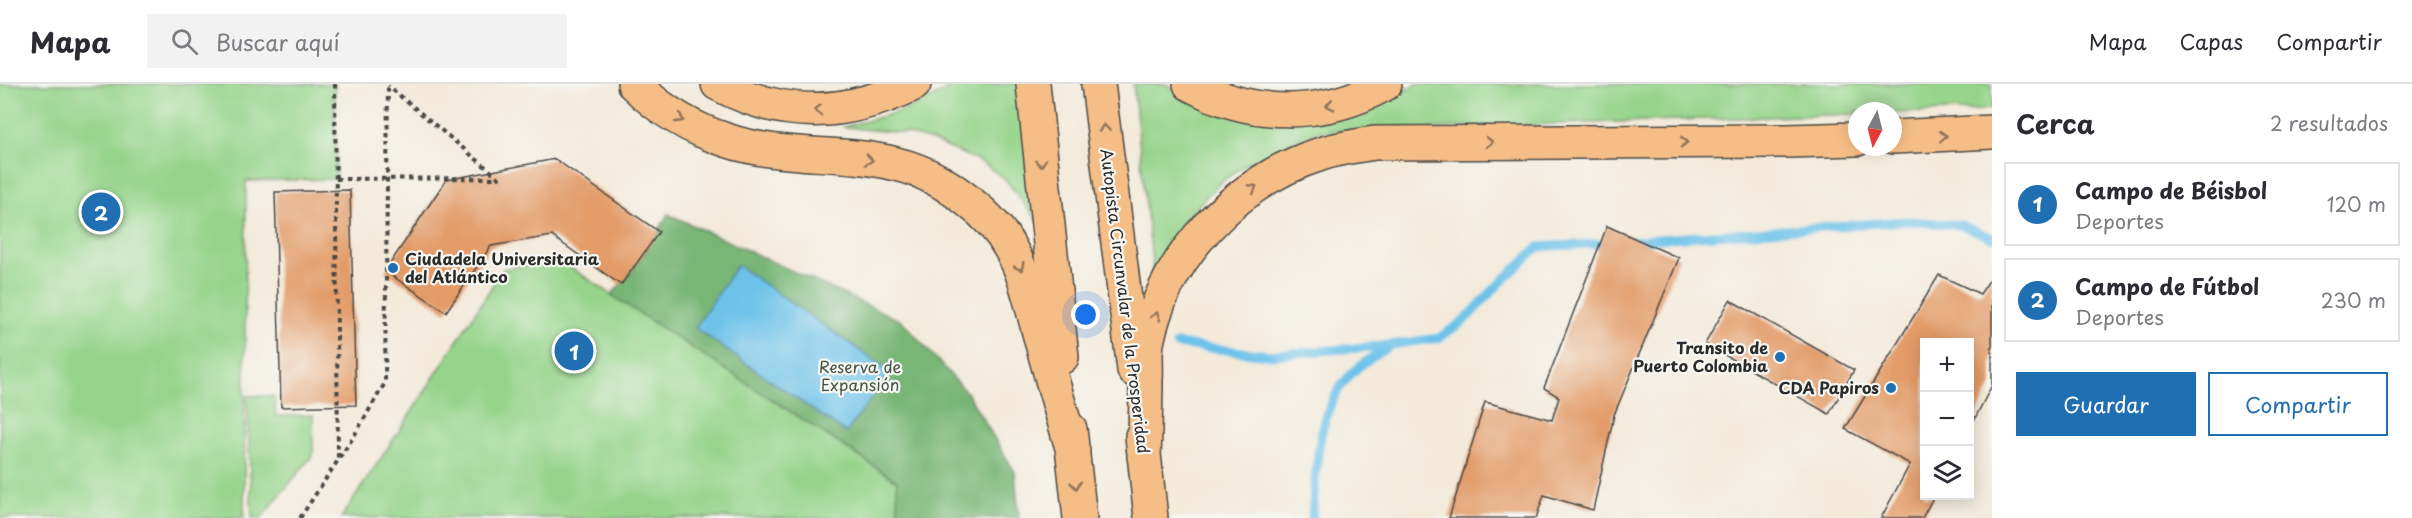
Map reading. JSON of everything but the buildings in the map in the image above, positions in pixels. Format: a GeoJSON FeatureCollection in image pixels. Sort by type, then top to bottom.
{"type":"FeatureCollection","features":[{"type":"Feature","properties":{"kind":"highway"},"geometry":{"type":"LineString","coordinates":[[634,84],[657,105],[678,119],[726,140],[794,153],[896,164],[930,175],[953,188],[980,210],[998,229],[1024,276],[1072,451]]}},
{"type":"Feature","properties":{"kind":"highway"},"geometry":{"type":"LineString","coordinates":[[718,84],[759,102],[786,108],[812,110],[839,109],[865,104],[914,84]]}},
{"type":"Feature","properties":{"kind":"highway"},"geometry":{"type":"LineString","coordinates":[[1033,84],[1080,518]]}},
{"type":"Feature","properties":{"kind":"highway","name":"Autopista Circunvalar de la Prosperidad"},"geometry":{"type":"LineString","coordinates":[[1098,84],[1151,518]]}},
{"type":"Feature","properties":{"kind":"highway"},"geometry":{"type":"LineString","coordinates":[[1190,84],[1224,100],[1248,107],[1298,110],[1347,101],[1384,84]]}},
{"type":"Feature","properties":{"kind":"highway"},"geometry":{"type":"LineString","coordinates":[[1902,137],[1992,132]]}},
{"type":"Feature","properties":{"kind":"highway"},"geometry":{"type":"LineString","coordinates":[[1144,457],[1147,344],[1161,300],[1183,258],[1208,226],[1244,193],[1283,169],[1321,153],[1374,142],[1848,139]]}},
{"type":"Feature","properties":{"kind":"path"},"geometry":{"type":"LineString","coordinates":[[335,84],[338,461]]}},
{"type":"Feature","properties":{"kind":"path"},"geometry":{"type":"LineString","coordinates":[[336,179],[499,178],[388,85]]}},
{"type":"Feature","properties":{"kind":"path"},"geometry":{"type":"LineString","coordinates":[[300,518],[385,383],[388,85]]}},
{"type":"Feature","properties":{"kind":"green space"},"geometry":{"type":"Polygon","coordinates":[[[0,84],[335,84],[336,179],[246,181],[244,518],[0,518],[0,84]]]}},
{"type":"Feature","properties":{"kind":"green space"},"geometry":{"type":"Polygon","coordinates":[[[954,84],[1023,84],[1038,222],[1006,180],[981,162],[932,141],[904,133],[842,127],[914,106],[954,84]]]}},
{"type":"Feature","properties":{"kind":"green space"},"geometry":{"type":"Polygon","coordinates":[[[1133,84],[1166,84],[1194,101],[1395,96],[1417,84],[1992,84],[1992,108],[1981,110],[1902,113],[1902,102],[1848,102],[1848,114],[1318,132],[1260,157],[1242,167],[1215,188],[1191,214],[1153,272],[1133,84]]]}},
{"type":"Feature","properties":{"kind":"green space","name":"Reserva de Expansión"},"geometry":{"type":"Polygon","coordinates":[[[668,214],[902,321],[967,393],[1015,472],[1019,518],[898,518],[897,481],[611,295],[642,256],[668,214]]]}},
{"type":"Feature","properties":{"kind":"green space"},"geometry":{"type":"Polygon","coordinates":[[[559,260],[897,481],[898,518],[341,518],[503,269],[559,260]]]}},
{"type":"Feature","properties":{"kind":"green space"},"geometry":{"type":"Polygon","coordinates":[[[247,396],[274,396],[276,416],[313,415],[313,455],[261,518],[252,518],[247,396]]]}},
{"type":"Feature","properties":{"kind":"water"},"geometry":{"type":"Polygon","coordinates":[[[737,265],[891,372],[846,433],[695,328],[737,265]]]}},
{"type":"Feature","properties":{"kind":"waterway"},"geometry":{"type":"LineString","coordinates":[[1630,241],[1907,221],[1961,225],[1992,238]]}},
{"type":"Feature","properties":{"kind":"waterway"},"geometry":{"type":"LineString","coordinates":[[1176,344],[1268,355],[1383,346],[1439,338],[1465,320],[1538,247],[1610,243]]}},
{"type":"Feature","properties":{"kind":"waterway"},"geometry":{"type":"LineString","coordinates":[[1312,518],[1319,446],[1328,411],[1335,395],[1354,371],[1388,347]]}},
{"type":"Feature","properties":{"kind":"place","name":"Campo de Fútbol"},"geometry":{"type":"Point","coordinates":[101,212]}},
{"type":"Feature","properties":{"kind":"place","name":"Ciudadela Universitaria del Atlántico"},"geometry":{"type":"Point","coordinates":[393,268]}},
{"type":"Feature","properties":{"kind":"place","name":"Campo de Béisbol"},"geometry":{"type":"Point","coordinates":[574,351]}},
{"type":"Feature","properties":{"kind":"place","name":"Transito de Puerto Colombia"},"geometry":{"type":"Point","coordinates":[1780,357]}},
{"type":"Feature","properties":{"kind":"place","name":"CDA Papiros"},"geometry":{"type":"Point","coordinates":[1891,388]}}]}
